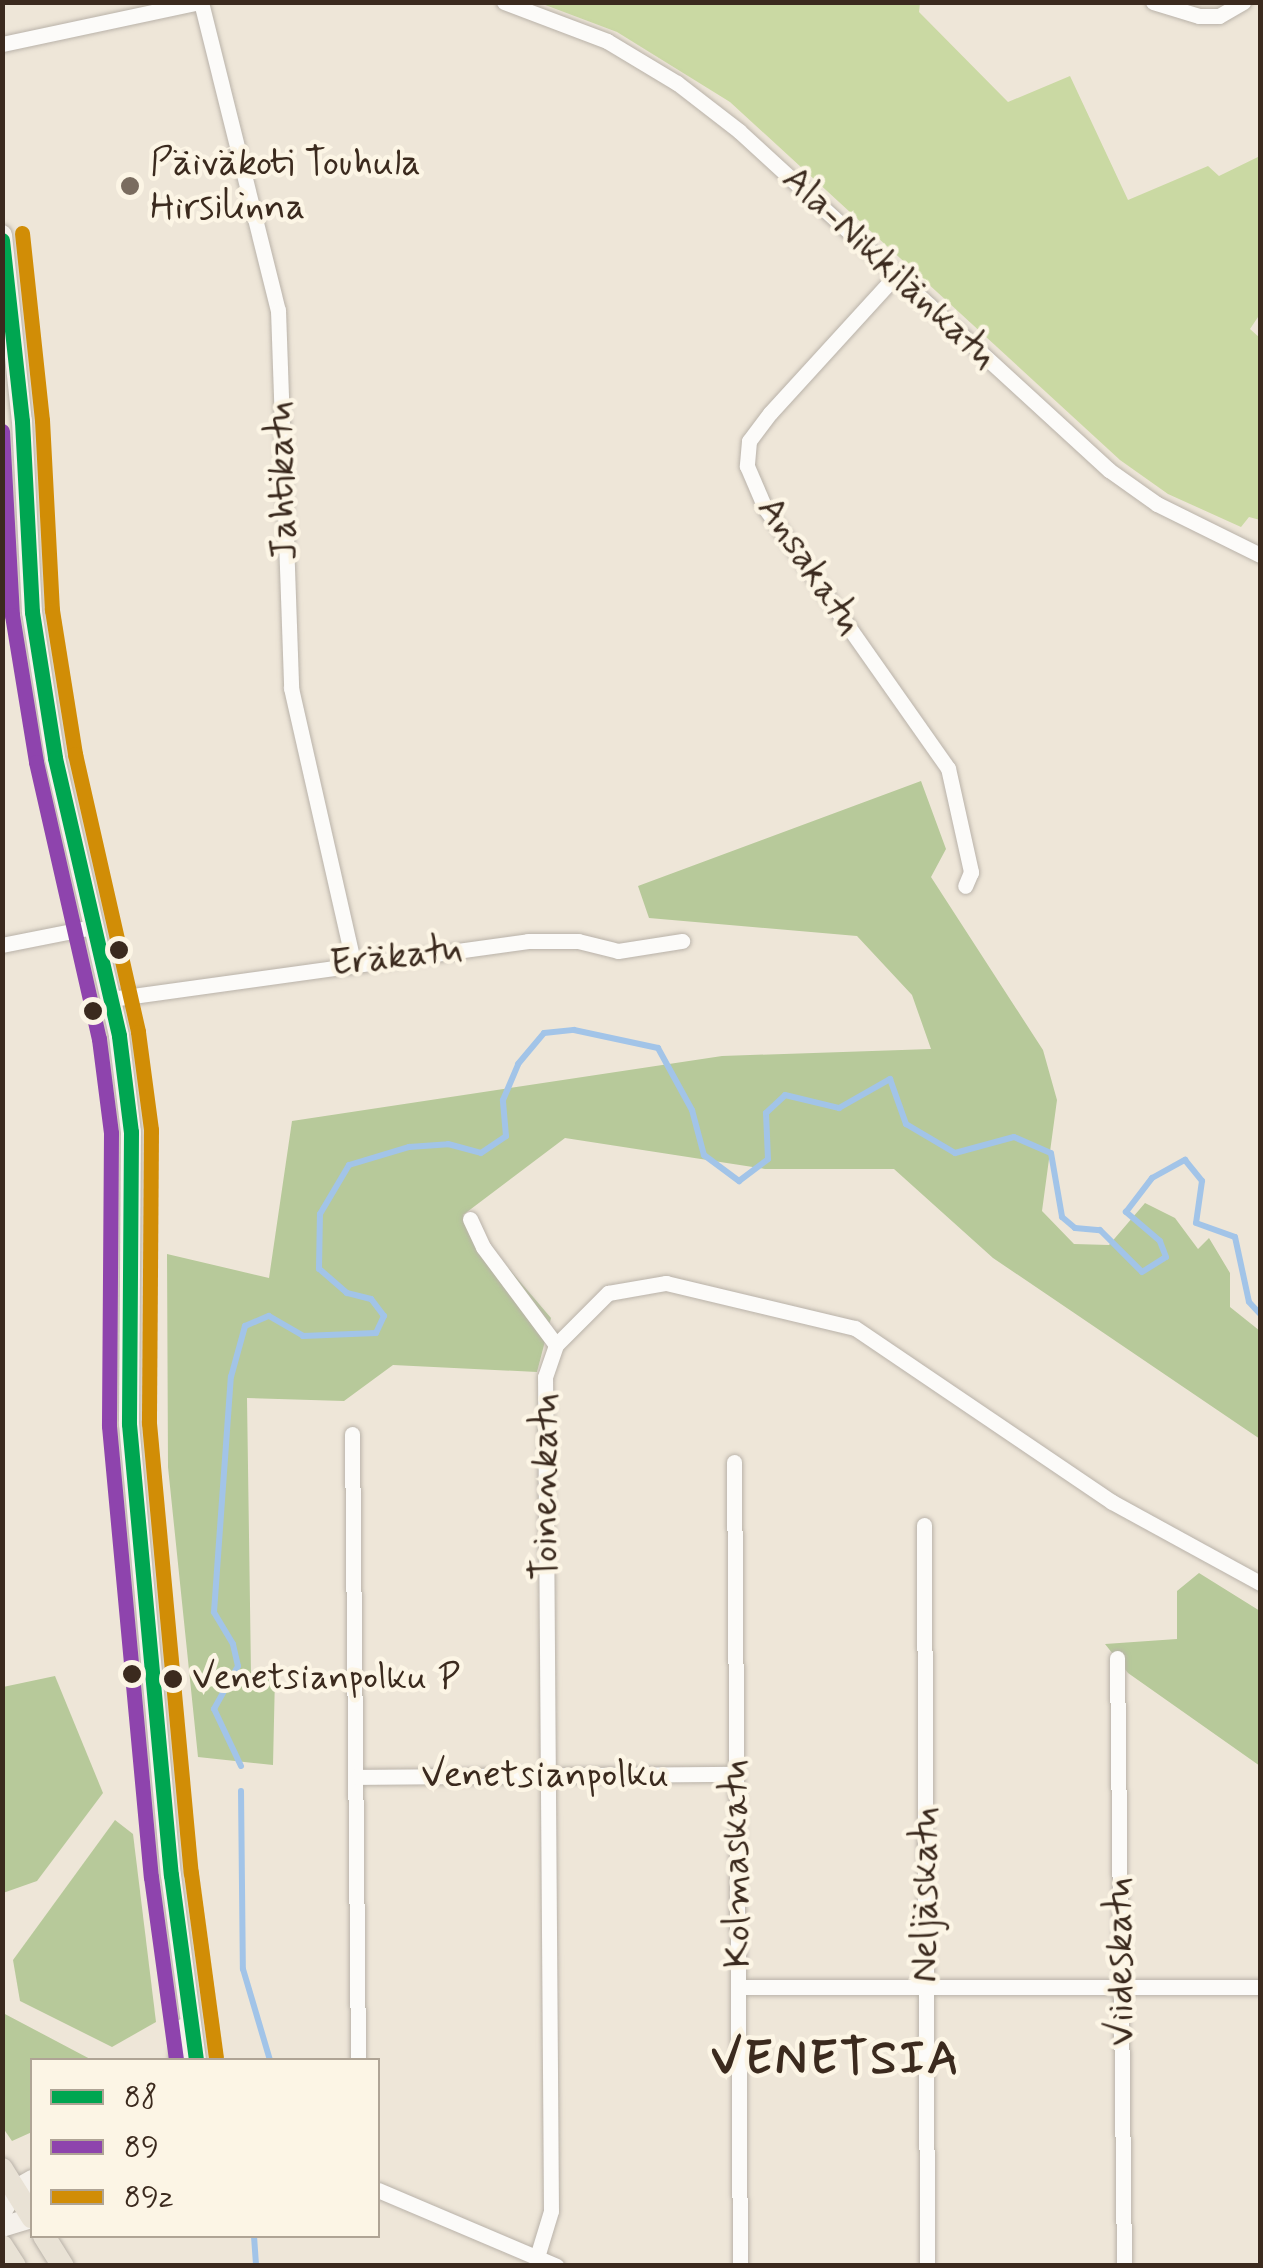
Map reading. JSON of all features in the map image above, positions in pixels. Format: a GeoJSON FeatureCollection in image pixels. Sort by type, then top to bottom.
{"type":"FeatureCollection","features":[{"type":"Feature","properties":{"kind":"main road"},"geometry":{"type":"LineString","coordinates":[[17,2180],[30,2213]]}},
{"type":"Feature","properties":{"kind":"main road"},"geometry":{"type":"LineString","coordinates":[[45,2238],[63,2266]]}},
{"type":"Feature","properties":{"kind":"main road"},"geometry":{"type":"LineString","coordinates":[[2,2246],[16,2266]]}},
{"type":"Feature","properties":{"kind":"street"},"geometry":{"type":"LineString","coordinates":[[2,44],[200,2]]}},
{"type":"Feature","properties":{"kind":"street","name":"Jahtikatu"},"geometry":{"type":"LineString","coordinates":[[200,2],[278,310],[291,688],[353,962]]}},
{"type":"Feature","properties":{"kind":"street","name":"Ala-Nikkilänkatu"},"geometry":{"type":"LineString","coordinates":[[504,2],[608,41],[677,83],[740,130],[1109,470],[1157,504],[1260,555]]}},
{"type":"Feature","properties":{"kind":"street"},"geometry":{"type":"LineString","coordinates":[[1153,2],[1219,16],[1243,2]]}},
{"type":"Feature","properties":{"kind":"street"},"geometry":{"type":"LineString","coordinates":[[2,235],[22,421],[32,612],[110,999],[131,1132],[129,1424],[186,2006],[196,2058]]}},
{"type":"Feature","properties":{"kind":"street","name":"Ansakatu"},"geometry":{"type":"LineString","coordinates":[[897,274],[748,440],[747,466],[765,508],[948,768],[971,872],[965,886]]}},
{"type":"Feature","properties":{"kind":"street"},"geometry":{"type":"LineString","coordinates":[[2,945],[93,927]]}},
{"type":"Feature","properties":{"kind":"street","name":"Eräkatu"},"geometry":{"type":"LineString","coordinates":[[110,999],[353,962],[528,941],[578,941],[618,951],[682,941]]}},
{"type":"Feature","properties":{"kind":"street"},"geometry":{"type":"LineString","coordinates":[[470,1218],[483,1247],[556,1345]]}},
{"type":"Feature","properties":{"kind":"street","name":"Toinenkatu"},"geometry":{"type":"LineString","coordinates":[[537,2257],[551,2211],[545,1377],[556,1345],[608,1293],[636,1284],[666,1283],[856,1328],[1112,1502],[1260,1584]]}},
{"type":"Feature","properties":{"kind":"street"},"geometry":{"type":"LineString","coordinates":[[352,1434],[358,2058]]}},
{"type":"Feature","properties":{"kind":"street","name":"Kolmaskatu"},"geometry":{"type":"LineString","coordinates":[[734,1462],[740,2266]]}},
{"type":"Feature","properties":{"kind":"street","name":"Neljäskatu"},"geometry":{"type":"LineString","coordinates":[[924,1526],[928,2266]]}},
{"type":"Feature","properties":{"kind":"street","name":"Viideskatu"},"geometry":{"type":"LineString","coordinates":[[1117,1658],[1124,2266]]}},
{"type":"Feature","properties":{"kind":"street","name":"Venetsianpolku"},"geometry":{"type":"LineString","coordinates":[[356,1777],[734,1774]]}},
{"type":"Feature","properties":{"kind":"street"},"geometry":{"type":"LineString","coordinates":[[739,1987],[1260,1987]]}},
{"type":"Feature","properties":{"kind":"street"},"geometry":{"type":"LineString","coordinates":[[180,2058],[186,2006]]}},
{"type":"Feature","properties":{"kind":"street"},"geometry":{"type":"LineString","coordinates":[[2,2211],[17,2180]]}},
{"type":"Feature","properties":{"kind":"street"},"geometry":{"type":"LineString","coordinates":[[380,2191],[557,2266]]}},
{"type":"Feature","properties":{"kind":"street"},"geometry":{"type":"LineString","coordinates":[[2,2226],[30,2219]]}},
{"type":"Feature","properties":{"kind":"green space"},"geometry":{"type":"Polygon","coordinates":[[[540,3],[920,3],[919,12],[1008,102],[1070,76],[1128,200],[1208,166],[1219,176],[1260,156],[1260,314],[1250,329],[1260,338],[1260,520],[1249,517],[1241,527],[1168,494],[1120,460],[730,102],[617,32],[540,3]]]}},
{"type":"Feature","properties":{"kind":"green space"},"geometry":{"type":"Polygon","coordinates":[[[921,781],[946,849],[931,877],[1043,1050],[1057,1100],[1042,1211],[1074,1244],[1109,1245],[1145,1203],[1175,1218],[1198,1249],[1209,1238],[1230,1273],[1230,1307],[1260,1331],[1260,1439],[993,1258],[894,1169],[765,1169],[565,1138],[463,1215],[551,1318],[537,1372],[393,1365],[344,1401],[247,1398],[251,1673],[275,1676],[273,1765],[198,1757],[168,1467],[167,1254],[269,1278],[292,1121],[722,1056],[931,1049],[912,995],[857,936],[649,918],[638,886],[921,781]]]}},
{"type":"Feature","properties":{"kind":"green space"},"geometry":{"type":"Polygon","coordinates":[[[1199,1573],[1260,1611],[1260,1766],[1128,1673],[1105,1644],[1177,1639],[1177,1591],[1199,1573]]]}},
{"type":"Feature","properties":{"kind":"green space"},"geometry":{"type":"Polygon","coordinates":[[[55,1676],[103,1793],[37,1881],[3,1893],[3,1687],[55,1676]]]}},
{"type":"Feature","properties":{"kind":"green space"},"geometry":{"type":"Polygon","coordinates":[[[115,1820],[133,1834],[156,2022],[112,2047],[20,2001],[13,1960],[115,1820]]]}},
{"type":"Feature","properties":{"kind":"green space"},"geometry":{"type":"Polygon","coordinates":[[[3,2013],[88,2058],[30,2058],[30,2133],[12,2141],[3,2128],[3,2013]]]}},
{"type":"Feature","properties":{"kind":"waterway"},"geometry":{"type":"LineString","coordinates":[[241,1766],[214,1709],[238,1666],[233,1644],[214,1612],[231,1377],[245,1326],[269,1316],[303,1336],[376,1333],[384,1316],[371,1299],[347,1293],[319,1269],[320,1214],[349,1165],[409,1147],[448,1144],[481,1153],[506,1136],[503,1100],[518,1064],[544,1033],[574,1030],[658,1048],[692,1110],[704,1155],[739,1181],[768,1159],[766,1113],[785,1095],[839,1108],[890,1079],[906,1124],[955,1153],[1014,1137],[1051,1153],[1062,1217],[1075,1228],[1100,1230],[1142,1272],[1166,1257],[1160,1241],[1126,1212],[1152,1178],[1185,1160],[1202,1181],[1196,1223],[1235,1237],[1249,1302],[1260,1314]]}},
{"type":"Feature","properties":{"kind":"waterway"},"geometry":{"type":"LineString","coordinates":[[241,1791],[243,1969],[269,2058]]}},
{"type":"Feature","properties":{"kind":"waterway"},"geometry":{"type":"LineString","coordinates":[[254,2238],[256,2266]]}},
{"type":"Feature","properties":{"kind":"transit line","name":"89z"},"geometry":{"type":"LineString","coordinates":[[22,233],[42,420],[52,610],[75,754],[138,1032],[151,1130],[149,1423],[191,1873],[216,2057]]}},
{"type":"Feature","properties":{"kind":"transit line","name":"88"},"geometry":{"type":"LineString","coordinates":[[2,240],[22,421],[32,612],[55,758],[119,1036],[131,1132],[129,1424],[171,1875],[196,2058]]}},
{"type":"Feature","properties":{"kind":"transit line","name":"89"},"geometry":{"type":"LineString","coordinates":[[2,431],[12,615],[36,762],[99,1039],[111,1133],[109,1426],[151,1877],[176,2058]]}},
{"type":"Feature","properties":{"kind":"place","name":"Päiväkoti Touhula Hirsilinna"},"geometry":{"type":"Point","coordinates":[130,186]}},
{"type":"Feature","properties":{"kind":"place","name":"Venetsianpolku P"},"geometry":{"type":"Point","coordinates":[173,1679]}},
{"type":"Feature","properties":{"kind":"district","name":"VENETSIA"},"geometry":{"type":"Point","coordinates":[836,2060]}}]}
